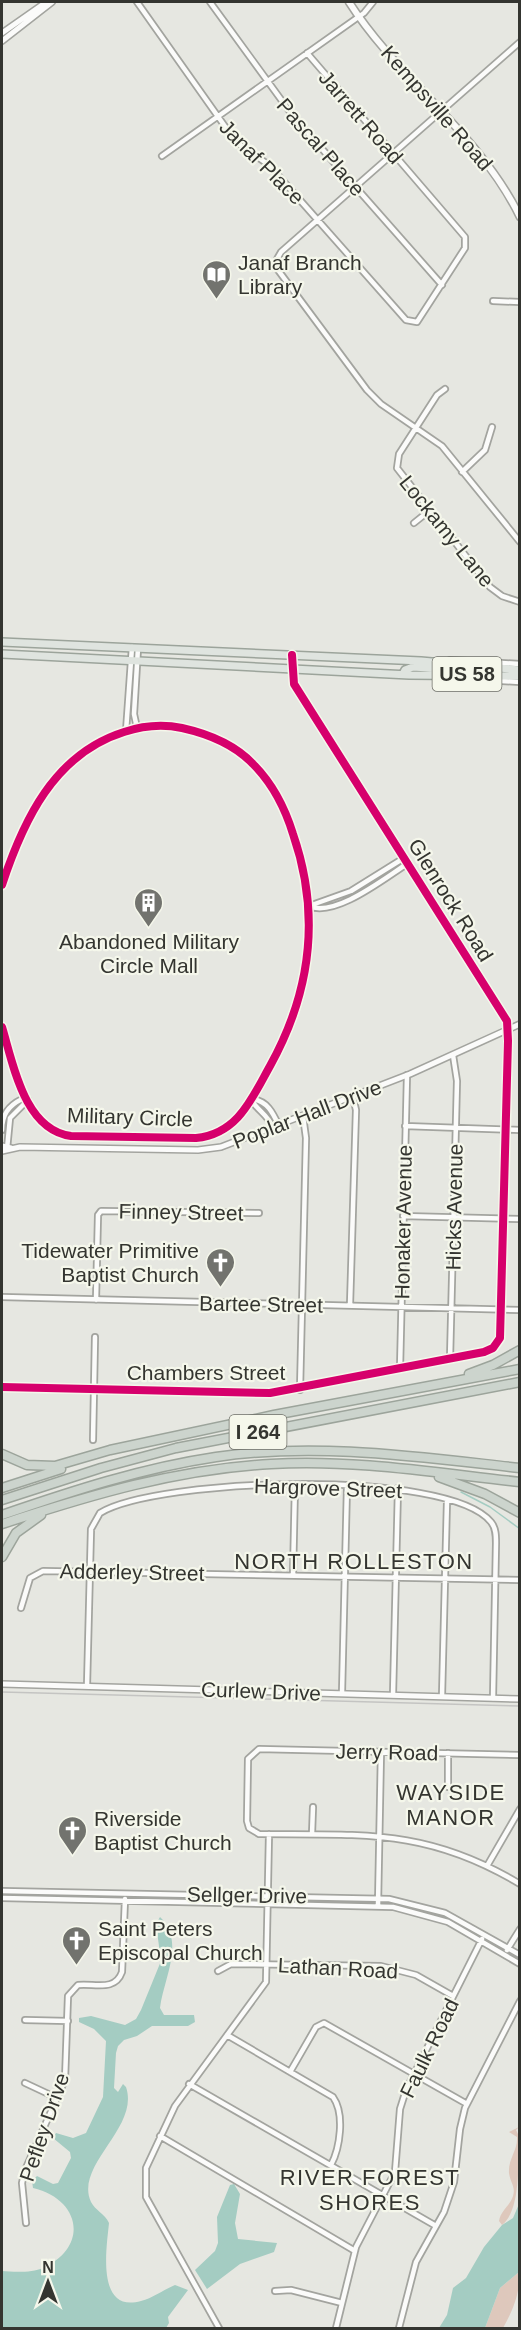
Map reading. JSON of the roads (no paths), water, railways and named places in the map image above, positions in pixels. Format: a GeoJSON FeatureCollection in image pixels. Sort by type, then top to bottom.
{"type":"FeatureCollection","features":[{"type":"Feature","properties":{"kind":"highway"},"geometry":{"type":"LineString","coordinates":[[432,1385],[493,1365],[519,1350]]}},
{"type":"Feature","properties":{"kind":"highway"},"geometry":{"type":"LineString","coordinates":[[2,1454],[27,1465],[55,1466],[110,1449],[274,1414],[519,1369]]}},
{"type":"Feature","properties":{"kind":"highway","name":"I 264"},"geometry":{"type":"LineString","coordinates":[[2,1500],[101,1468],[176,1448],[519,1382]]}},
{"type":"Feature","properties":{"kind":"highway"},"geometry":{"type":"LineString","coordinates":[[2,1488],[141,1444]]}},
{"type":"Feature","properties":{"kind":"highway","name":"I 264"},"geometry":{"type":"LineString","coordinates":[[2,1515],[122,1476],[193,1461],[254,1453],[313,1450],[398,1454],[519,1468]]}},
{"type":"Feature","properties":{"kind":"highway"},"geometry":{"type":"LineString","coordinates":[[2,1524],[77,1499],[145,1481],[223,1468],[328,1463],[519,1482]]}},
{"type":"Feature","properties":{"kind":"highway"},"geometry":{"type":"LineString","coordinates":[[404,1469],[466,1486],[519,1513]]}},
{"type":"Feature","properties":{"kind":"highway"},"geometry":{"type":"LineString","coordinates":[[2,1557],[9,1542],[24,1526],[39,1516],[77,1499]]}},
{"type":"Feature","properties":{"kind":"main road","name":"Kempsville Road"},"geometry":{"type":"LineString","coordinates":[[350,2],[359,16],[495,175],[519,217]]}},
{"type":"Feature","properties":{"kind":"main road","name":"US 58"},"geometry":{"type":"LineString","coordinates":[[2,640],[39,644],[421,661],[464,667],[519,670]]}},
{"type":"Feature","properties":{"kind":"main road","name":"US 58"},"geometry":{"type":"LineString","coordinates":[[3,654],[406,675],[519,676]]}},
{"type":"Feature","properties":{"kind":"main road"},"geometry":{"type":"LineString","coordinates":[[406,675],[405,670],[413,667],[454,669],[464,667]]}},
{"type":"Feature","properties":{"kind":"street","name":"Janaf Place"},"geometry":{"type":"LineString","coordinates":[[137,2],[236,142],[269,165],[406,320],[417,322],[426,310]]}},
{"type":"Feature","properties":{"kind":"street","name":"Pascal Place"},"geometry":{"type":"LineString","coordinates":[[210,2],[266,82],[442,285]]}},
{"type":"Feature","properties":{"kind":"street"},"geometry":{"type":"LineString","coordinates":[[162,156],[359,16],[373,2]]}},
{"type":"Feature","properties":{"kind":"street"},"geometry":{"type":"LineString","coordinates":[[2,33],[42,5],[49,3]]}},
{"type":"Feature","properties":{"kind":"street"},"geometry":{"type":"LineString","coordinates":[[2,41],[49,3]]}},
{"type":"Feature","properties":{"kind":"street"},"geometry":{"type":"LineString","coordinates":[[519,42],[277,259],[278,270],[374,397],[442,446],[519,542]]}},
{"type":"Feature","properties":{"kind":"street","name":"Jarrett Road"},"geometry":{"type":"LineString","coordinates":[[306,53],[465,237],[465,248],[426,310]]}},
{"type":"Feature","properties":{"kind":"street"},"geometry":{"type":"LineString","coordinates":[[493,301],[519,302]]}},
{"type":"Feature","properties":{"kind":"street"},"geometry":{"type":"LineString","coordinates":[[417,427],[437,395],[445,389]]}},
{"type":"Feature","properties":{"kind":"street","name":"Lockamy Lane"},"geometry":{"type":"LineString","coordinates":[[417,427],[398,457],[397,468],[490,587],[502,596],[519,602]]}},
{"type":"Feature","properties":{"kind":"street"},"geometry":{"type":"LineString","coordinates":[[462,472],[485,450],[492,427]]}},
{"type":"Feature","properties":{"kind":"street"},"geometry":{"type":"LineString","coordinates":[[414,523],[429,511]]}},
{"type":"Feature","properties":{"kind":"street"},"geometry":{"type":"LineString","coordinates":[[126,731],[135,647]]}},
{"type":"Feature","properties":{"kind":"street","name":"Glenrock Road"},"geometry":{"type":"LineString","coordinates":[[292,655],[291,668],[294,684],[506,1019],[501,1329]]}},
{"type":"Feature","properties":{"kind":"street"},"geometry":{"type":"LineString","coordinates":[[134,660],[134,714],[137,728]]}},
{"type":"Feature","properties":{"kind":"street"},"geometry":{"type":"LineString","coordinates":[[421,661],[519,664]]}},
{"type":"Feature","properties":{"kind":"street"},"geometry":{"type":"LineString","coordinates":[[406,675],[519,682]]}},
{"type":"Feature","properties":{"kind":"street","name":"Military Circle"},"geometry":{"type":"LineString","coordinates":[[2,885],[24,826],[56,776],[89,747],[137,728],[170,726],[204,734],[233,748],[254,764],[271,785],[290,825],[299,853],[309,906],[310,939],[294,1015],[251,1100],[227,1129],[212,1136],[196,1138],[63,1135],[45,1125],[28,1100],[2,1026]]}},
{"type":"Feature","properties":{"kind":"street"},"geometry":{"type":"LineString","coordinates":[[309,906],[321,908],[351,899],[406,861]]}},
{"type":"Feature","properties":{"kind":"street","name":"Poplar Hall Drive"},"geometry":{"type":"LineString","coordinates":[[6,1148],[211,1149],[353,1097],[453,1055],[519,1024]]}},
{"type":"Feature","properties":{"kind":"street","name":"Hicks Avenue"},"geometry":{"type":"LineString","coordinates":[[450,1359],[456,1064],[453,1055]]}},
{"type":"Feature","properties":{"kind":"street","name":"Honaker Avenue"},"geometry":{"type":"LineString","coordinates":[[400,1369],[407,1075]]}},
{"type":"Feature","properties":{"kind":"street"},"geometry":{"type":"LineString","coordinates":[[350,1305],[356,1110],[353,1097]]}},
{"type":"Feature","properties":{"kind":"street"},"geometry":{"type":"LineString","coordinates":[[2,1130],[3,1118],[8,1109],[22,1099],[28,1100]]}},
{"type":"Feature","properties":{"kind":"street"},"geometry":{"type":"LineString","coordinates":[[6,1148],[10,1118],[28,1100]]}},
{"type":"Feature","properties":{"kind":"street"},"geometry":{"type":"LineString","coordinates":[[251,1100],[259,1101],[270,1108],[279,1126]]}},
{"type":"Feature","properties":{"kind":"street"},"geometry":{"type":"LineString","coordinates":[[251,1100],[265,1113],[273,1128]]}},
{"type":"Feature","properties":{"kind":"street"},"geometry":{"type":"LineString","coordinates":[[300,1390],[300,1304],[306,1138],[303,1116]]}},
{"type":"Feature","properties":{"kind":"street"},"geometry":{"type":"LineString","coordinates":[[405,1126],[519,1130]]}},
{"type":"Feature","properties":{"kind":"street","name":"Finney Street"},"geometry":{"type":"LineString","coordinates":[[96,1300],[98,1215],[103,1210],[259,1213]]}},
{"type":"Feature","properties":{"kind":"street"},"geometry":{"type":"LineString","coordinates":[[403,1216],[519,1219]]}},
{"type":"Feature","properties":{"kind":"street","name":"Bartee Street"},"geometry":{"type":"LineString","coordinates":[[2,1298],[519,1310]]}},
{"type":"Feature","properties":{"kind":"street","name":"Chambers Street"},"geometry":{"type":"LineString","coordinates":[[2,1387],[270,1394],[300,1390],[489,1350],[497,1343],[501,1329]]}},
{"type":"Feature","properties":{"kind":"street"},"geometry":{"type":"LineString","coordinates":[[93,1440],[95,1337]]}},
{"type":"Feature","properties":{"kind":"street"},"geometry":{"type":"LineString","coordinates":[[293,1575],[295,1485]]}},
{"type":"Feature","properties":{"kind":"street"},"geometry":{"type":"LineString","coordinates":[[342,1693],[348,1486]]}},
{"type":"Feature","properties":{"kind":"street","name":"Hargrove Street"},"geometry":{"type":"LineString","coordinates":[[89,1571],[91,1530],[94,1521],[104,1511],[123,1505],[221,1487],[348,1486],[398,1488],[473,1510],[491,1522],[496,1532],[495,1580]]}},
{"type":"Feature","properties":{"kind":"street"},"geometry":{"type":"LineString","coordinates":[[393,1695],[398,1488]]}},
{"type":"Feature","properties":{"kind":"street"},"geometry":{"type":"LineString","coordinates":[[442,1696],[447,1501]]}},
{"type":"Feature","properties":{"kind":"street"},"geometry":{"type":"LineString","coordinates":[[87,1686],[89,1571]]}},
{"type":"Feature","properties":{"kind":"street","name":"Adderley Street"},"geometry":{"type":"LineString","coordinates":[[21,1608],[28,1582],[38,1572],[89,1571],[519,1581]]}},
{"type":"Feature","properties":{"kind":"street"},"geometry":{"type":"LineString","coordinates":[[493,1698],[495,1580]]}},
{"type":"Feature","properties":{"kind":"street","name":"Curlew Drive"},"geometry":{"type":"LineString","coordinates":[[2,1684],[519,1699]]}},
{"type":"Feature","properties":{"kind":"street","name":"Jerry Road"},"geometry":{"type":"LineString","coordinates":[[269,1834],[256,1833],[249,1828],[247,1821],[248,1759],[256,1750],[519,1755]]}},
{"type":"Feature","properties":{"kind":"street"},"geometry":{"type":"LineString","coordinates":[[378,1905],[381,1752]]}},
{"type":"Feature","properties":{"kind":"street"},"geometry":{"type":"LineString","coordinates":[[448,1753],[448,1787]]}},
{"type":"Feature","properties":{"kind":"street"},"geometry":{"type":"LineString","coordinates":[[312,1834],[313,1807]]}},
{"type":"Feature","properties":{"kind":"street"},"geometry":{"type":"LineString","coordinates":[[487,1866],[519,1809]]}},
{"type":"Feature","properties":{"kind":"street"},"geometry":{"type":"LineString","coordinates":[[219,2328],[144,2190],[146,2168],[160,2136],[189,2084],[263,1988],[267,1964],[269,1834],[380,1836],[436,1845],[487,1866],[519,1884]]}},
{"type":"Feature","properties":{"kind":"street","name":"Sellger Drive"},"geometry":{"type":"LineString","coordinates":[[2,1891],[378,1898],[430,1908],[484,1934],[519,1955]]}},
{"type":"Feature","properties":{"kind":"street"},"geometry":{"type":"LineString","coordinates":[[18,1891],[18,1899]]}},
{"type":"Feature","properties":{"kind":"street"},"geometry":{"type":"LineString","coordinates":[[89,1892],[89,1900]]}},
{"type":"Feature","properties":{"kind":"street","name":"Pefley Drive"},"geometry":{"type":"LineString","coordinates":[[26,2223],[23,2214],[23,2177],[66,2073],[68,1996],[71,1989],[81,1984],[110,1985],[121,1975],[125,1893]]}},
{"type":"Feature","properties":{"kind":"street","name":"Sellger Drive"},"geometry":{"type":"LineString","coordinates":[[2,1898],[378,1905],[403,1908],[438,1918],[519,1964]]}},
{"type":"Feature","properties":{"kind":"street"},"geometry":{"type":"LineString","coordinates":[[504,1954],[519,1929]]}},
{"type":"Feature","properties":{"kind":"street"},"geometry":{"type":"LineString","coordinates":[[481,1941],[484,1934]]}},
{"type":"Feature","properties":{"kind":"street","name":"Faulk Road"},"geometry":{"type":"LineString","coordinates":[[336,2328],[355,2251],[366,2224],[384,2195],[396,2164],[400,2109],[414,2074],[481,1941]]}},
{"type":"Feature","properties":{"kind":"street","name":"Lathan Road"},"geometry":{"type":"LineString","coordinates":[[218,1971],[231,1964],[391,1968],[416,1975],[453,1996]]}},
{"type":"Feature","properties":{"kind":"street"},"geometry":{"type":"LineString","coordinates":[[399,2328],[416,2262],[436,2226],[454,2182],[460,2129],[467,2104],[519,2001]]}},
{"type":"Feature","properties":{"kind":"street"},"geometry":{"type":"LineString","coordinates":[[25,2020],[68,2021]]}},
{"type":"Feature","properties":{"kind":"street"},"geometry":{"type":"LineString","coordinates":[[290,2072],[316,2027],[324,2023],[467,2104]]}},
{"type":"Feature","properties":{"kind":"street"},"geometry":{"type":"LineString","coordinates":[[227,2035],[329,2094],[338,2106],[337,2154],[331,2165]]}},
{"type":"Feature","properties":{"kind":"street"},"geometry":{"type":"LineString","coordinates":[[25,2083],[57,2098]]}},
{"type":"Feature","properties":{"kind":"street"},"geometry":{"type":"LineString","coordinates":[[189,2084],[436,2226]]}},
{"type":"Feature","properties":{"kind":"street"},"geometry":{"type":"LineString","coordinates":[[160,2136],[319,2227],[355,2251]]}},
{"type":"Feature","properties":{"kind":"street"},"geometry":{"type":"LineString","coordinates":[[275,2291],[291,2290],[342,2303]]}},
{"type":"Feature","properties":{"kind":"water"},"geometry":{"type":"Polygon","coordinates":[[[160,1917],[168,1927],[172,1949],[160,2008],[164,2015],[194,2015],[195,2022],[188,2026],[152,2026],[137,2036],[124,2040],[118,2046],[114,2088],[118,2092],[123,2084],[126,2087],[128,2102],[117,2132],[91,2174],[88,2188],[91,2202],[109,2223],[107,2275],[110,2288],[116,2297],[126,2302],[141,2301],[175,2285],[188,2290],[168,2317],[169,2323],[166,2328],[2,2328],[2,2271],[39,2270],[58,2259],[68,2248],[73,2236],[73,2224],[69,2212],[61,2202],[49,2194],[33,2188],[32,2181],[37,2176],[53,2184],[58,2183],[71,2158],[70,2152],[53,2138],[56,2133],[73,2138],[86,2133],[103,2097],[106,2041],[94,2029],[79,2022],[79,2018],[91,2016],[125,2025],[136,2019],[161,1961],[156,1924],[160,1917]]]}},
{"type":"Feature","properties":{"kind":"water"},"geometry":{"type":"Polygon","coordinates":[[[234,2184],[240,2194],[235,2223],[238,2239],[277,2243],[274,2252],[240,2264],[207,2289],[195,2270],[215,2251],[218,2243],[217,2217],[230,2185],[234,2184]]]}},
{"type":"Feature","properties":{"kind":"water"},"geometry":{"type":"Polygon","coordinates":[[[519,2204],[519,2272],[500,2288],[485,2328],[439,2328],[447,2315],[453,2288],[466,2278],[484,2247],[502,2225],[513,2218],[519,2204]]]}},
{"type":"Feature","properties":{"kind":"waterway"},"geometry":{"type":"LineString","coordinates":[[461,1492],[490,1507],[520,1529]]}},
{"type":"Feature","properties":{"kind":"tram line"},"geometry":{"type":"LineString","coordinates":[[2,1692],[520,1706]]}},
{"type":"Feature","properties":{"kind":"place","name":"Janaf Branch Library"},"geometry":{"type":"Point","coordinates":[217,300]}},
{"type":"Feature","properties":{"kind":"place","name":"Abandoned Military Circle Mall"},"geometry":{"type":"Point","coordinates":[149,928]}},
{"type":"Feature","properties":{"kind":"place","name":"Tidewater Primitive Baptist Church"},"geometry":{"type":"Point","coordinates":[220,1288]}},
{"type":"Feature","properties":{"kind":"place","name":"Riverside Baptist Church"},"geometry":{"type":"Point","coordinates":[73,1856]}},
{"type":"Feature","properties":{"kind":"place","name":"Saint Peters Episcopal Church"},"geometry":{"type":"Point","coordinates":[77,1966]}},
{"type":"Feature","properties":{"kind":"district","name":"NORTH ROLLESTON"},"geometry":{"type":"Point","coordinates":[354,1561]}},
{"type":"Feature","properties":{"kind":"district","name":"WAYSIDE MANOR"},"geometry":{"type":"Point","coordinates":[451,1805]}},
{"type":"Feature","properties":{"kind":"district","name":"RIVER FOREST SHORES"},"geometry":{"type":"Point","coordinates":[370,2190]}}]}
